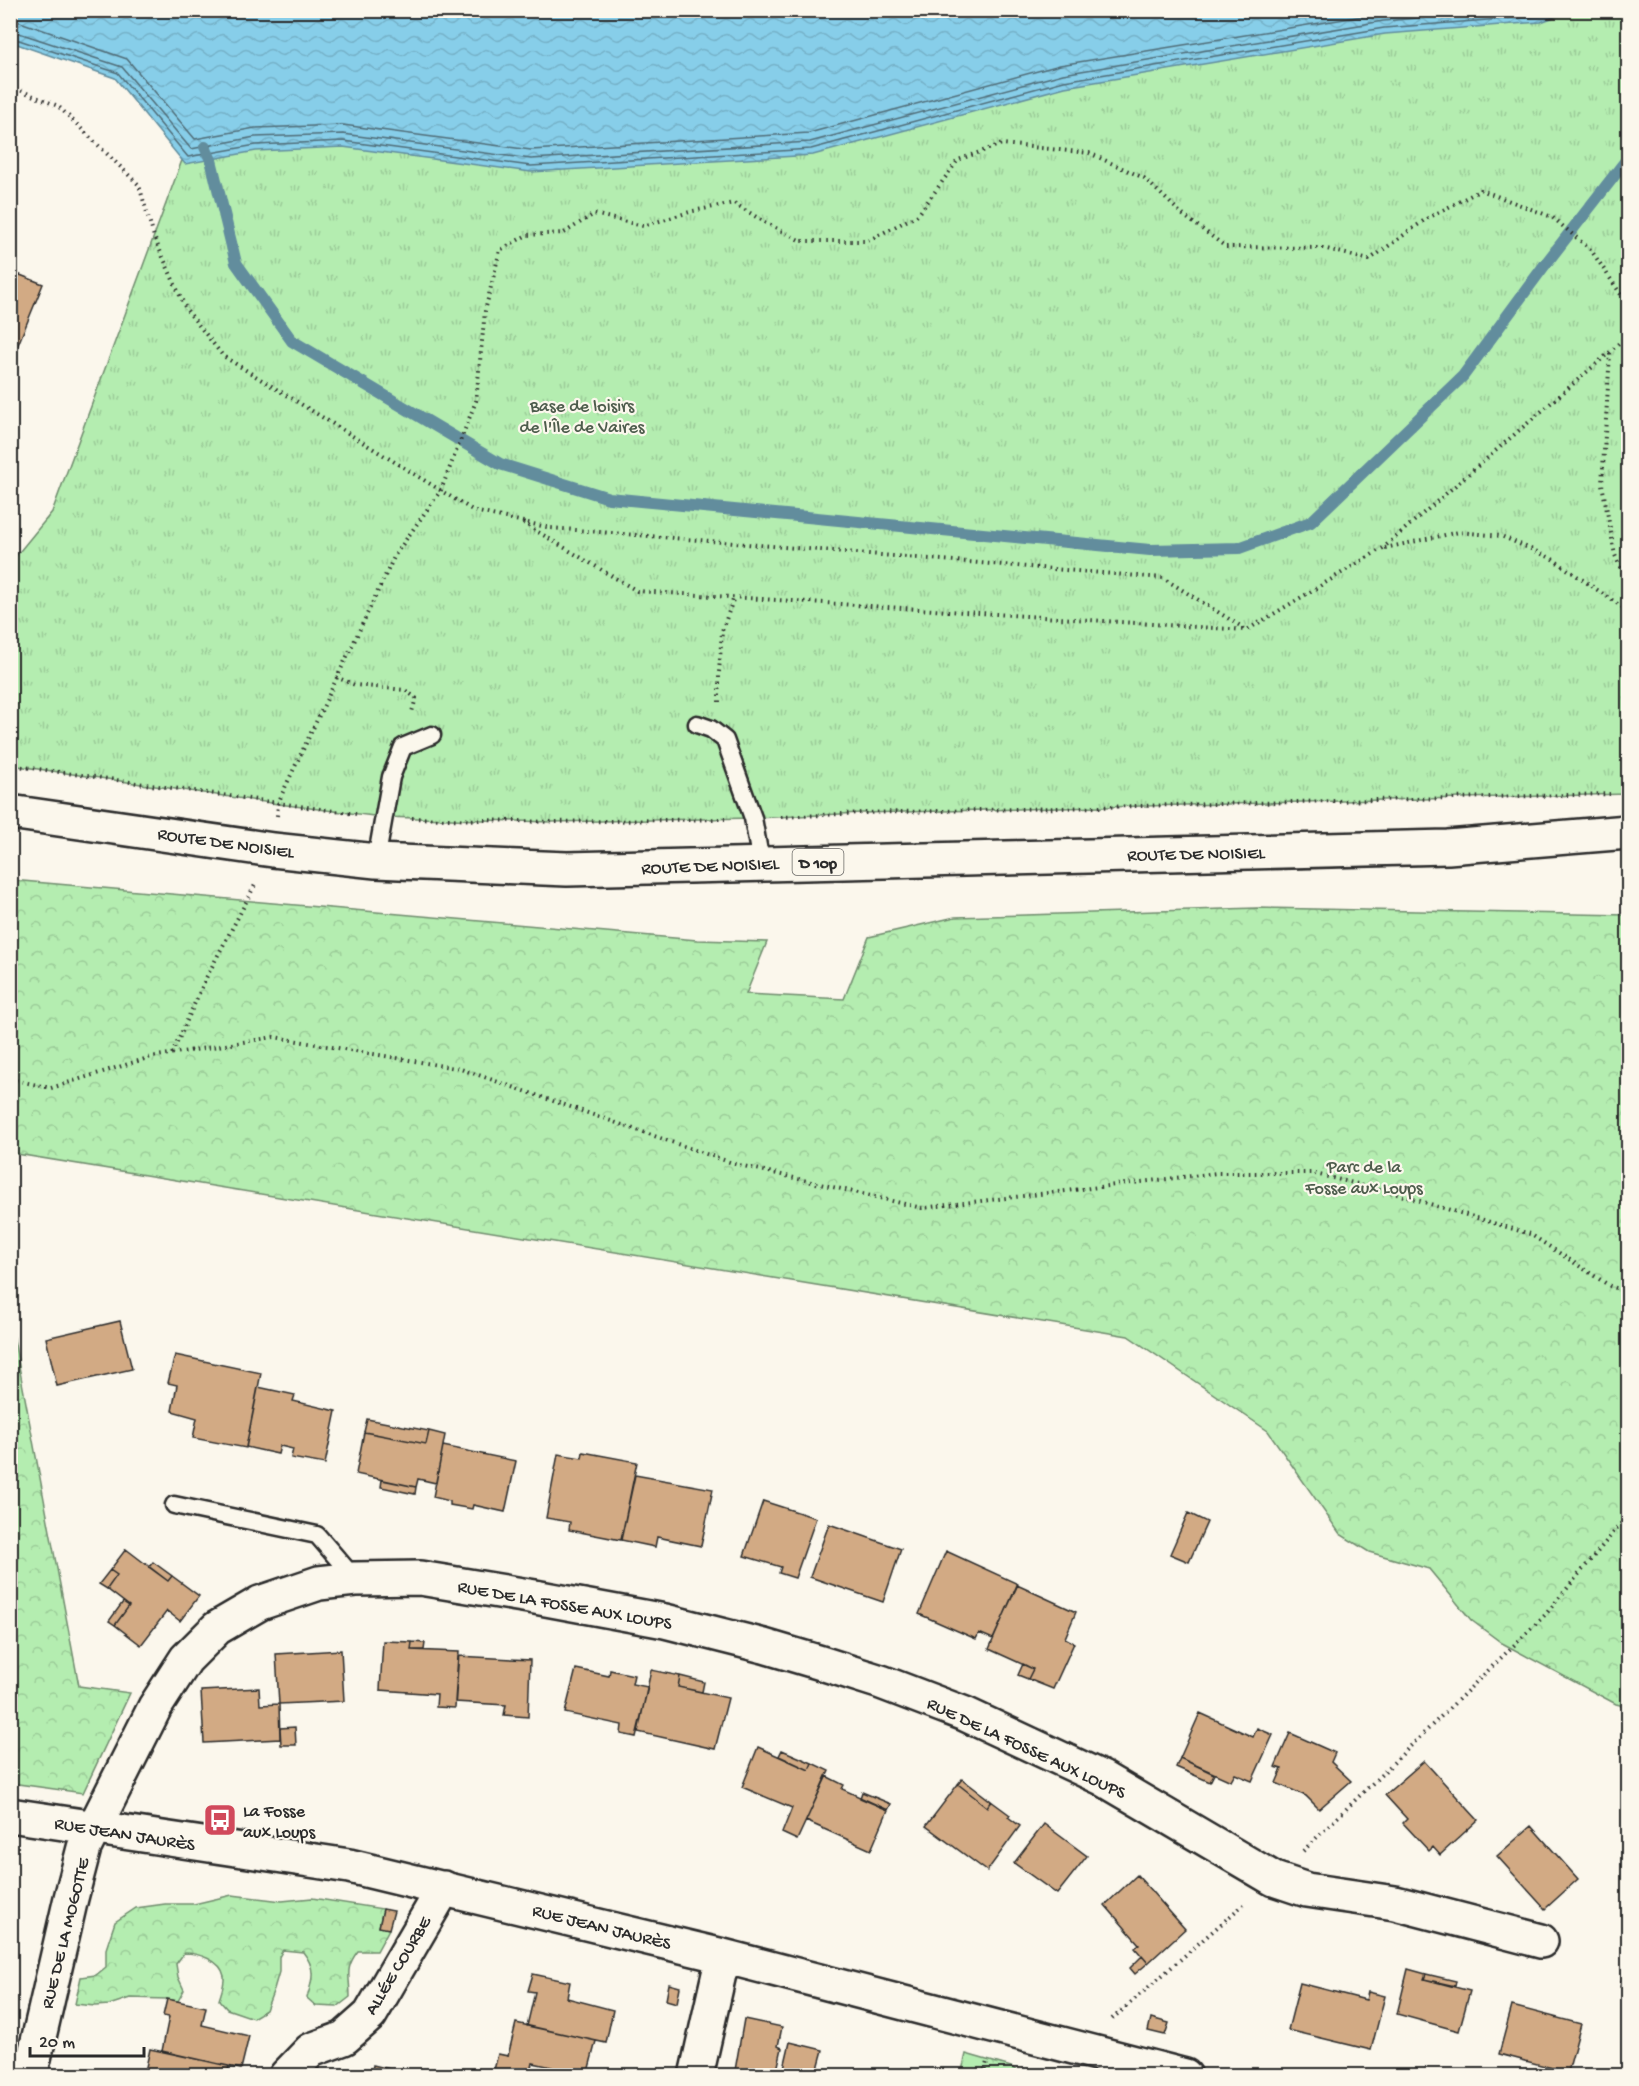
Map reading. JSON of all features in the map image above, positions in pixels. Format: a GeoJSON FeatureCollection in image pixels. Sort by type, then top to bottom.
{"type":"FeatureCollection","features":[{"type":"Feature","properties":{"kind":"street","name":"ROUTE DE NOISIEL"},"geometry":{"type":"LineString","coordinates":[[10,812],[273,850],[376,861],[567,869],[1448,847],[1629,832]]}},
{"type":"Feature","properties":{"kind":"street","name":"RUE DE LA FOSSE AUX LOUPS"},"geometry":{"type":"LineString","coordinates":[[95,1828],[155,1707],[186,1659],[217,1628],[260,1603],[319,1583],[355,1579],[420,1578],[665,1622],[764,1646],[881,1682],[965,1714],[1102,1779],[1274,1879],[1307,1890],[1395,1903],[1541,1941]]}},
{"type":"Feature","properties":{"kind":"street","name":"RUE JEAN JAURÈS"},"geometry":{"type":"LineString","coordinates":[[10,1815],[349,1866],[723,1956],[1077,2063],[1185,2076]]}},
{"type":"Feature","properties":{"kind":"street","name":"RUE DE LA MOGOTTE"},"geometry":{"type":"LineString","coordinates":[[30,2076],[70,1898],[84,1848],[95,1828]]}},
{"type":"Feature","properties":{"kind":"street","name":"ALLÉE COURBE"},"geometry":{"type":"LineString","coordinates":[[286,2076],[310,2050],[344,2038],[370,2015],[444,1888]]}},
{"type":"Feature","properties":{"kind":"street"},"geometry":{"type":"LineString","coordinates":[[696,2076],[723,1956]]}},
{"type":"Feature","properties":{"kind":"lane"},"geometry":{"type":"LineString","coordinates":[[704,727],[725,740],[753,818],[761,863]]}},
{"type":"Feature","properties":{"kind":"lane"},"geometry":{"type":"LineString","coordinates":[[376,861],[382,817],[391,777],[403,747],[432,735]]}},
{"type":"Feature","properties":{"kind":"lane"},"geometry":{"type":"LineString","coordinates":[[174,1505],[316,1535],[355,1579]]}},
{"type":"Feature","properties":{"kind":"path"},"geometry":{"type":"LineString","coordinates":[[10,86],[58,106],[139,185],[154,237],[186,309],[224,356],[474,511],[563,529],[1163,578],[1247,630]]}},
{"type":"Feature","properties":{"kind":"path"},"geometry":{"type":"LineString","coordinates":[[172,1054],[206,978],[273,850],[278,804],[336,677],[395,555],[441,490],[476,401],[484,311],[500,250],[526,235],[564,233],[594,214],[643,226],[693,211],[734,203],[801,241],[867,241],[918,215],[958,160],[1002,144],[1089,153],[1108,161],[1144,178],[1183,215],[1226,247],[1323,248],[1369,260],[1426,219],[1481,190],[1552,217],[1591,250],[1629,305]]}},
{"type":"Feature","properties":{"kind":"path"},"geometry":{"type":"LineString","coordinates":[[519,521],[637,591],[1247,630],[1383,548],[1629,334]]}},
{"type":"Feature","properties":{"kind":"path"},"geometry":{"type":"LineString","coordinates":[[1610,352],[1602,483],[1616,555],[1629,585]]}},
{"type":"Feature","properties":{"kind":"path"},"geometry":{"type":"LineString","coordinates":[[1383,548],[1459,532],[1501,536],[1551,558],[1629,611]]}},
{"type":"Feature","properties":{"kind":"path"},"geometry":{"type":"LineString","coordinates":[[704,727],[720,707],[719,672],[722,631],[734,597]]}},
{"type":"Feature","properties":{"kind":"path"},"geometry":{"type":"LineString","coordinates":[[336,677],[355,685],[405,690],[416,698],[403,747]]}},
{"type":"Feature","properties":{"kind":"path"},"geometry":{"type":"LineString","coordinates":[[10,765],[382,817],[552,822],[1617,794]]}},
{"type":"Feature","properties":{"kind":"path"},"geometry":{"type":"LineString","coordinates":[[10,1079],[51,1088],[151,1058],[274,1036],[461,1069],[735,1164],[922,1208],[1216,1173],[1311,1173],[1387,1191],[1530,1233],[1610,1286],[1629,1292]]}},
{"type":"Feature","properties":{"kind":"path"},"geometry":{"type":"LineString","coordinates":[[1108,2023],[1274,1879],[1545,1615],[1629,1515]]}},
{"type":"Feature","properties":{"kind":"green space","name":"Base de loisirs de l'Île de Vaires"},"geometry":{"type":"Polygon","coordinates":[[[315,11],[1628,11],[1628,794],[551,822],[382,817],[11,765],[11,562],[52,512],[198,117],[315,11]]]}},
{"type":"Feature","properties":{"kind":"green space","name":"Parc de la Fosse aux Loups"},"geometry":{"type":"Polygon","coordinates":[[[11,880],[697,940],[767,942],[746,994],[844,999],[869,937],[955,917],[1257,908],[1628,915],[1628,1707],[1616,1704],[1502,1643],[1471,1620],[1429,1569],[1369,1552],[1340,1534],[1268,1431],[1128,1336],[11,1153],[11,880]]]}},
{"type":"Feature","properties":{"kind":"green space"},"geometry":{"type":"Polygon","coordinates":[[[10,1318],[79,1686],[130,1693],[83,1793],[11,1783],[10,1318]]]}},
{"type":"Feature","properties":{"kind":"green space"},"geometry":{"type":"Polygon","coordinates":[[[232,1895],[282,1901],[312,1898],[383,1909],[379,1927],[389,1929],[377,1951],[358,1951],[354,1957],[349,1968],[350,1997],[337,2007],[316,2006],[307,1998],[312,1979],[310,1963],[303,1952],[283,1950],[279,1957],[279,1972],[266,2010],[253,2018],[227,2009],[219,2000],[224,1982],[222,1970],[208,1958],[190,1953],[184,1953],[176,1964],[178,1977],[184,1990],[178,2001],[130,1998],[109,2005],[75,2004],[81,1977],[96,1975],[106,1967],[106,1949],[115,1922],[136,1908],[165,1904],[194,1904],[232,1895]]]}},
{"type":"Feature","properties":{"kind":"green space"},"geometry":{"type":"Polygon","coordinates":[[[966,2054],[1011,2067],[1023,2075],[961,2075],[966,2054]]]}},
{"type":"Feature","properties":{"kind":"water"},"geometry":{"type":"Polygon","coordinates":[[[11,10],[1570,11],[1541,22],[1385,34],[1065,87],[813,155],[531,172],[343,147],[256,151],[185,164],[115,78],[11,42],[11,10]]]}},
{"type":"Feature","properties":{"kind":"building"},"geometry":{"type":"Polygon","coordinates":[[[10,271],[43,284],[15,352],[10,350],[10,271]]]}},
{"type":"Feature","properties":{"kind":"building"},"geometry":{"type":"Polygon","coordinates":[[[120,1321],[132,1369],[57,1386],[46,1338],[120,1321]]]}},
{"type":"Feature","properties":{"kind":"building"},"geometry":{"type":"Polygon","coordinates":[[[175,1355],[261,1373],[246,1448],[193,1438],[197,1418],[172,1411],[177,1385],[168,1383],[175,1355]]]}},
{"type":"Feature","properties":{"kind":"building"},"geometry":{"type":"Polygon","coordinates":[[[258,1387],[295,1395],[293,1401],[336,1411],[325,1464],[291,1458],[293,1449],[280,1446],[278,1454],[246,1447],[258,1387]]]}},
{"type":"Feature","properties":{"kind":"building"},"geometry":{"type":"Polygon","coordinates":[[[367,1419],[429,1431],[426,1444],[364,1432],[367,1419]]]}},
{"type":"Feature","properties":{"kind":"building"},"geometry":{"type":"Polygon","coordinates":[[[429,1431],[445,1435],[436,1483],[418,1479],[416,1487],[356,1474],[364,1432],[426,1444],[429,1431]]]}},
{"type":"Feature","properties":{"kind":"building"},"geometry":{"type":"Polygon","coordinates":[[[443,1446],[516,1461],[505,1512],[473,1505],[472,1509],[450,1505],[450,1501],[433,1497],[443,1446]]]}},
{"type":"Feature","properties":{"kind":"building"},"geometry":{"type":"Polygon","coordinates":[[[583,1452],[637,1462],[621,1540],[569,1530],[570,1522],[546,1518],[558,1454],[582,1458],[583,1452]]]}},
{"type":"Feature","properties":{"kind":"building"},"geometry":{"type":"Polygon","coordinates":[[[635,1475],[713,1489],[701,1546],[657,1537],[655,1547],[621,1540],[635,1475]]]}},
{"type":"Feature","properties":{"kind":"building"},"geometry":{"type":"Polygon","coordinates":[[[382,1480],[416,1487],[415,1494],[381,1487],[382,1480]]]}},
{"type":"Feature","properties":{"kind":"building"},"geometry":{"type":"Polygon","coordinates":[[[763,1501],[816,1518],[795,1578],[779,1573],[781,1567],[744,1556],[763,1501]]]}},
{"type":"Feature","properties":{"kind":"building"},"geometry":{"type":"Polygon","coordinates":[[[1188,1513],[1207,1522],[1189,1562],[1170,1554],[1188,1513]]]}},
{"type":"Feature","properties":{"kind":"building"},"geometry":{"type":"Polygon","coordinates":[[[829,1524],[901,1549],[883,1602],[810,1577],[829,1524]]]}},
{"type":"Feature","properties":{"kind":"building"},"geometry":{"type":"Polygon","coordinates":[[[126,1549],[168,1581],[172,1576],[199,1596],[180,1621],[167,1611],[141,1645],[115,1625],[129,1606],[107,1589],[117,1575],[110,1570],[126,1549]]]}},
{"type":"Feature","properties":{"kind":"building"},"geometry":{"type":"Polygon","coordinates":[[[946,1551],[1018,1584],[993,1639],[979,1633],[976,1639],[919,1614],[946,1551]]]}},
{"type":"Feature","properties":{"kind":"building"},"geometry":{"type":"Polygon","coordinates":[[[153,1562],[172,1576],[168,1581],[149,1567],[153,1562]]]}},
{"type":"Feature","properties":{"kind":"building"},"geometry":{"type":"Polygon","coordinates":[[[110,1570],[117,1575],[107,1589],[99,1584],[110,1570]]]}},
{"type":"Feature","properties":{"kind":"building"},"geometry":{"type":"Polygon","coordinates":[[[1017,1585],[1076,1612],[1065,1638],[1074,1643],[1053,1689],[1028,1679],[1033,1669],[989,1649],[1017,1585]]]}},
{"type":"Feature","properties":{"kind":"building"},"geometry":{"type":"Polygon","coordinates":[[[123,1602],[129,1606],[115,1625],[109,1621],[123,1602]]]}},
{"type":"Feature","properties":{"kind":"building"},"geometry":{"type":"Polygon","coordinates":[[[383,1641],[412,1642],[411,1650],[459,1652],[455,1708],[436,1707],[437,1694],[380,1690],[383,1641]]]}},
{"type":"Feature","properties":{"kind":"building"},"geometry":{"type":"Polygon","coordinates":[[[412,1642],[425,1643],[424,1650],[411,1650],[412,1642]]]}},
{"type":"Feature","properties":{"kind":"building"},"geometry":{"type":"Polygon","coordinates":[[[341,1650],[344,1701],[279,1704],[276,1654],[341,1650]]]}},
{"type":"Feature","properties":{"kind":"building"},"geometry":{"type":"Polygon","coordinates":[[[458,1656],[530,1660],[528,1717],[504,1715],[506,1705],[455,1702],[458,1656]]]}},
{"type":"Feature","properties":{"kind":"building"},"geometry":{"type":"Polygon","coordinates":[[[1023,1664],[1033,1669],[1028,1679],[1018,1675],[1023,1664]]]}},
{"type":"Feature","properties":{"kind":"building"},"geometry":{"type":"Polygon","coordinates":[[[576,1669],[609,1676],[610,1670],[634,1675],[632,1684],[648,1687],[636,1737],[621,1734],[622,1725],[565,1713],[576,1669]]]}},
{"type":"Feature","properties":{"kind":"building"},"geometry":{"type":"Polygon","coordinates":[[[651,1670],[680,1676],[678,1687],[728,1698],[715,1749],[638,1732],[651,1670]]]}},
{"type":"Feature","properties":{"kind":"building"},"geometry":{"type":"Polygon","coordinates":[[[680,1676],[704,1682],[702,1692],[678,1687],[680,1676]]]}},
{"type":"Feature","properties":{"kind":"building"},"geometry":{"type":"Polygon","coordinates":[[[259,1688],[260,1705],[279,1704],[280,1739],[204,1743],[201,1691],[259,1688]]]}},
{"type":"Feature","properties":{"kind":"building"},"geometry":{"type":"Polygon","coordinates":[[[1200,1713],[1253,1737],[1257,1728],[1273,1735],[1252,1781],[1235,1774],[1231,1781],[1180,1758],[1200,1713]]]}},
{"type":"Feature","properties":{"kind":"building"},"geometry":{"type":"Polygon","coordinates":[[[295,1727],[296,1745],[281,1745],[280,1728],[295,1727]]]}},
{"type":"Feature","properties":{"kind":"building"},"geometry":{"type":"Polygon","coordinates":[[[1290,1733],[1335,1753],[1331,1762],[1351,1781],[1319,1809],[1306,1796],[1276,1783],[1282,1769],[1275,1767],[1290,1733]]]}},
{"type":"Feature","properties":{"kind":"building"},"geometry":{"type":"Polygon","coordinates":[[[758,1747],[809,1770],[812,1763],[829,1771],[797,1840],[782,1833],[792,1808],[742,1787],[758,1747]]]}},
{"type":"Feature","properties":{"kind":"building"},"geometry":{"type":"Polygon","coordinates":[[[782,1750],[812,1763],[809,1770],[779,1756],[782,1750]]]}},
{"type":"Feature","properties":{"kind":"building"},"geometry":{"type":"Polygon","coordinates":[[[1180,1758],[1214,1774],[1210,1782],[1176,1767],[1180,1758]]]}},
{"type":"Feature","properties":{"kind":"building"},"geometry":{"type":"Polygon","coordinates":[[[1424,1761],[1478,1820],[1440,1855],[1433,1847],[1429,1851],[1403,1823],[1407,1819],[1385,1795],[1424,1761]]]}},
{"type":"Feature","properties":{"kind":"building"},"geometry":{"type":"Polygon","coordinates":[[[826,1776],[844,1785],[842,1789],[888,1810],[871,1850],[806,1821],[826,1776]]]}},
{"type":"Feature","properties":{"kind":"building"},"geometry":{"type":"Polygon","coordinates":[[[962,1779],[991,1801],[987,1807],[958,1784],[962,1779]]]}},
{"type":"Feature","properties":{"kind":"building"},"geometry":{"type":"Polygon","coordinates":[[[958,1784],[987,1807],[991,1801],[1010,1815],[1008,1817],[1020,1826],[987,1871],[926,1826],[958,1784]]]}},
{"type":"Feature","properties":{"kind":"building"},"geometry":{"type":"Polygon","coordinates":[[[862,1792],[891,1804],[888,1810],[860,1798],[862,1792]]]}},
{"type":"Feature","properties":{"kind":"building"},"geometry":{"type":"Polygon","coordinates":[[[1044,1824],[1087,1856],[1057,1894],[1014,1863],[1044,1824]]]}},
{"type":"Feature","properties":{"kind":"building"},"geometry":{"type":"Polygon","coordinates":[[[1531,1826],[1578,1879],[1545,1909],[1497,1856],[1531,1826]]]}},
{"type":"Feature","properties":{"kind":"building"},"geometry":{"type":"Polygon","coordinates":[[[1137,1875],[1185,1929],[1148,1963],[1135,1948],[1139,1944],[1105,1905],[1137,1875]]]}},
{"type":"Feature","properties":{"kind":"building"},"geometry":{"type":"Polygon","coordinates":[[[383,1909],[394,1911],[389,1929],[379,1927],[383,1909]]]}},
{"type":"Feature","properties":{"kind":"building"},"geometry":{"type":"Polygon","coordinates":[[[1628,1952],[1628,1988],[1620,1986],[1628,1952]]]}},
{"type":"Feature","properties":{"kind":"building"},"geometry":{"type":"Polygon","coordinates":[[[1142,1956],[1148,1963],[1135,1974],[1130,1968],[1142,1956]]]}},
{"type":"Feature","properties":{"kind":"building"},"geometry":{"type":"Polygon","coordinates":[[[1408,1969],[1426,1974],[1424,1979],[1470,1991],[1459,2031],[1397,2014],[1408,1969]]]}},
{"type":"Feature","properties":{"kind":"building"},"geometry":{"type":"Polygon","coordinates":[[[533,1974],[570,1982],[567,1998],[613,2010],[606,2043],[527,2026],[535,1992],[528,1991],[533,1974]]]}},
{"type":"Feature","properties":{"kind":"building"},"geometry":{"type":"Polygon","coordinates":[[[1426,1974],[1456,1981],[1455,1986],[1424,1979],[1426,1974]]]}},
{"type":"Feature","properties":{"kind":"building"},"geometry":{"type":"Polygon","coordinates":[[[1300,1983],[1366,2000],[1368,1992],[1385,1996],[1371,2050],[1288,2030],[1300,1983]]]}},
{"type":"Feature","properties":{"kind":"building"},"geometry":{"type":"Polygon","coordinates":[[[669,1984],[680,1987],[677,2003],[666,2000],[669,1984]]]}},
{"type":"Feature","properties":{"kind":"building"},"geometry":{"type":"Polygon","coordinates":[[[167,1999],[206,2007],[202,2025],[249,2036],[241,2069],[162,2051],[169,2017],[163,2016],[167,1999]]]}},
{"type":"Feature","properties":{"kind":"building"},"geometry":{"type":"Polygon","coordinates":[[[1512,2006],[1581,2024],[1568,2072],[1499,2054],[1512,2006]]]}},
{"type":"Feature","properties":{"kind":"building"},"geometry":{"type":"Polygon","coordinates":[[[1151,2018],[1169,2023],[1165,2035],[1148,2031],[1151,2018]]]}},
{"type":"Feature","properties":{"kind":"building"},"geometry":{"type":"Polygon","coordinates":[[[744,2019],[782,2027],[778,2046],[782,2048],[777,2070],[780,2071],[779,2076],[734,2076],[744,2019]]]}},
{"type":"Feature","properties":{"kind":"building"},"geometry":{"type":"Polygon","coordinates":[[[516,2023],[596,2041],[587,2076],[550,2076],[552,2067],[533,2063],[530,2076],[519,2076],[494,2070],[498,2054],[508,2056],[516,2023]]]}},
{"type":"Feature","properties":{"kind":"building"},"geometry":{"type":"Polygon","coordinates":[[[790,2042],[823,2050],[816,2076],[779,2076],[780,2071],[783,2072],[790,2042]]]}},
{"type":"Feature","properties":{"kind":"building"},"geometry":{"type":"Polygon","coordinates":[[[150,2049],[229,2066],[227,2076],[144,2076],[150,2049]]]}},
{"type":"Feature","properties":{"kind":"building"},"geometry":{"type":"Polygon","coordinates":[[[373,2065],[408,2073],[408,2076],[371,2076],[373,2065]]]}},
{"type":"Feature","properties":{"kind":"waterway"},"geometry":{"type":"LineString","coordinates":[[205,147],[211,160],[236,263],[292,341],[500,464],[609,498],[1150,550],[1239,548],[1311,522],[1463,376],[1628,158]]}},
{"type":"Feature","properties":{"kind":"place","name":"La Fosse aux Loups"},"geometry":{"type":"Point","coordinates":[220,1820]}}]}
